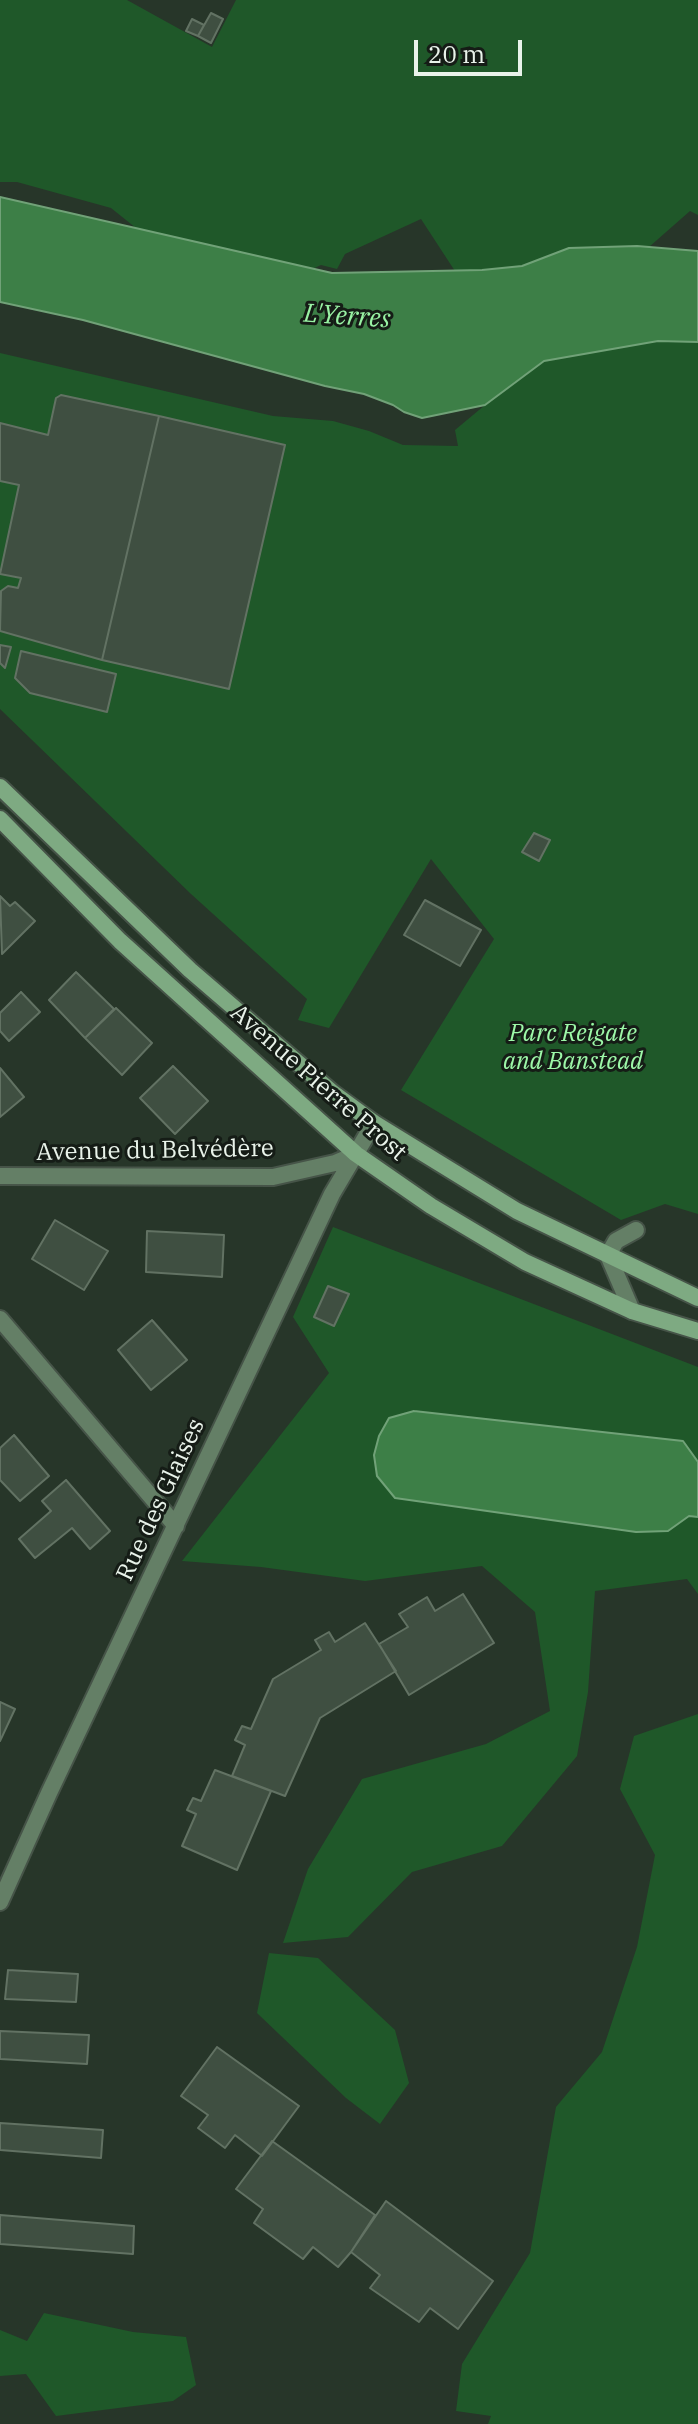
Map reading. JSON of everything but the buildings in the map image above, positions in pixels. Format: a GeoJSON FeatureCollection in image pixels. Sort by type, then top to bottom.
{"type":"FeatureCollection","features":[{"type":"Feature","properties":{"kind":"main road","name":"Avenue Pierre Prost"},"geometry":{"type":"LineString","coordinates":[[0,787],[190,970],[333,1093],[374,1123],[517,1211],[698,1298]]}},
{"type":"Feature","properties":{"kind":"main road","name":"Avenue Pierre Prost"},"geometry":{"type":"LineString","coordinates":[[0,819],[120,941],[356,1154],[431,1206],[525,1262],[632,1311],[698,1331]]}},
{"type":"Feature","properties":{"kind":"street","name":"Rue des Glaises"},"geometry":{"type":"LineString","coordinates":[[0,1902],[332,1194],[374,1123]]}},
{"type":"Feature","properties":{"kind":"street","name":"Avenue du Belvédère"},"geometry":{"type":"LineString","coordinates":[[0,1176],[273,1177],[335,1163],[356,1154]]}},
{"type":"Feature","properties":{"kind":"street"},"geometry":{"type":"LineString","coordinates":[[632,1311],[608,1255],[616,1241],[636,1230]]}},
{"type":"Feature","properties":{"kind":"street"},"geometry":{"type":"LineString","coordinates":[[0,1319],[176,1526]]}},
{"type":"Feature","properties":{"kind":"green space"},"geometry":{"type":"Polygon","coordinates":[[[0,0],[127,0],[212,47],[236,0],[698,0],[698,215],[690,211],[616,276],[466,288],[421,219],[345,254],[337,269],[321,265],[261,293],[196,276],[111,208],[17,182],[0,182],[0,0]]]}},
{"type":"Feature","properties":{"kind":"green space","name":"Parc Reigate and Banstead"},"geometry":{"type":"Polygon","coordinates":[[[658,341],[698,342],[698,1214],[665,1204],[621,1220],[401,1090],[494,939],[431,859],[329,1028],[298,1020],[307,999],[191,894],[0,709],[0,353],[273,416],[333,421],[403,445],[458,446],[455,430],[544,361],[658,341]]]}},
{"type":"Feature","properties":{"kind":"green space"},"geometry":{"type":"Polygon","coordinates":[[[333,1227],[698,1367],[698,1594],[687,1579],[595,1591],[588,1692],[577,1756],[502,1846],[412,1872],[348,1937],[283,1943],[308,1869],[362,1779],[486,1744],[550,1711],[535,1612],[482,1566],[365,1581],[261,1567],[182,1561],[329,1373],[293,1317],[333,1227]]]}},
{"type":"Feature","properties":{"kind":"green space"},"geometry":{"type":"Polygon","coordinates":[[[698,1714],[698,2424],[488,2424],[491,2416],[456,2411],[462,2364],[530,2253],[556,2107],[602,2052],[637,1947],[655,1855],[620,1789],[634,1736],[698,1714]]]}},
{"type":"Feature","properties":{"kind":"green space"},"geometry":{"type":"Polygon","coordinates":[[[269,1953],[318,1958],[395,2030],[409,2083],[380,2124],[346,2098],[257,2013],[269,1953]]]}},
{"type":"Feature","properties":{"kind":"green space"},"geometry":{"type":"Polygon","coordinates":[[[44,2313],[133,2332],[186,2337],[196,2385],[173,2401],[56,2416],[26,2374],[0,2376],[0,2330],[27,2341],[44,2313]]]}},
{"type":"Feature","properties":{"kind":"water","name":"L'Yerres"},"geometry":{"type":"Polygon","coordinates":[[[0,197],[332,273],[482,270],[522,266],[569,248],[637,246],[698,251],[698,342],[658,341],[544,361],[485,405],[422,418],[364,394],[83,320],[0,302],[0,197]]]}},
{"type":"Feature","properties":{"kind":"water"},"geometry":{"type":"Polygon","coordinates":[[[414,1411],[683,1441],[698,1462],[698,1517],[689,1516],[668,1531],[636,1532],[395,1498],[377,1476],[374,1455],[379,1436],[389,1418],[414,1411]]]}}]}
